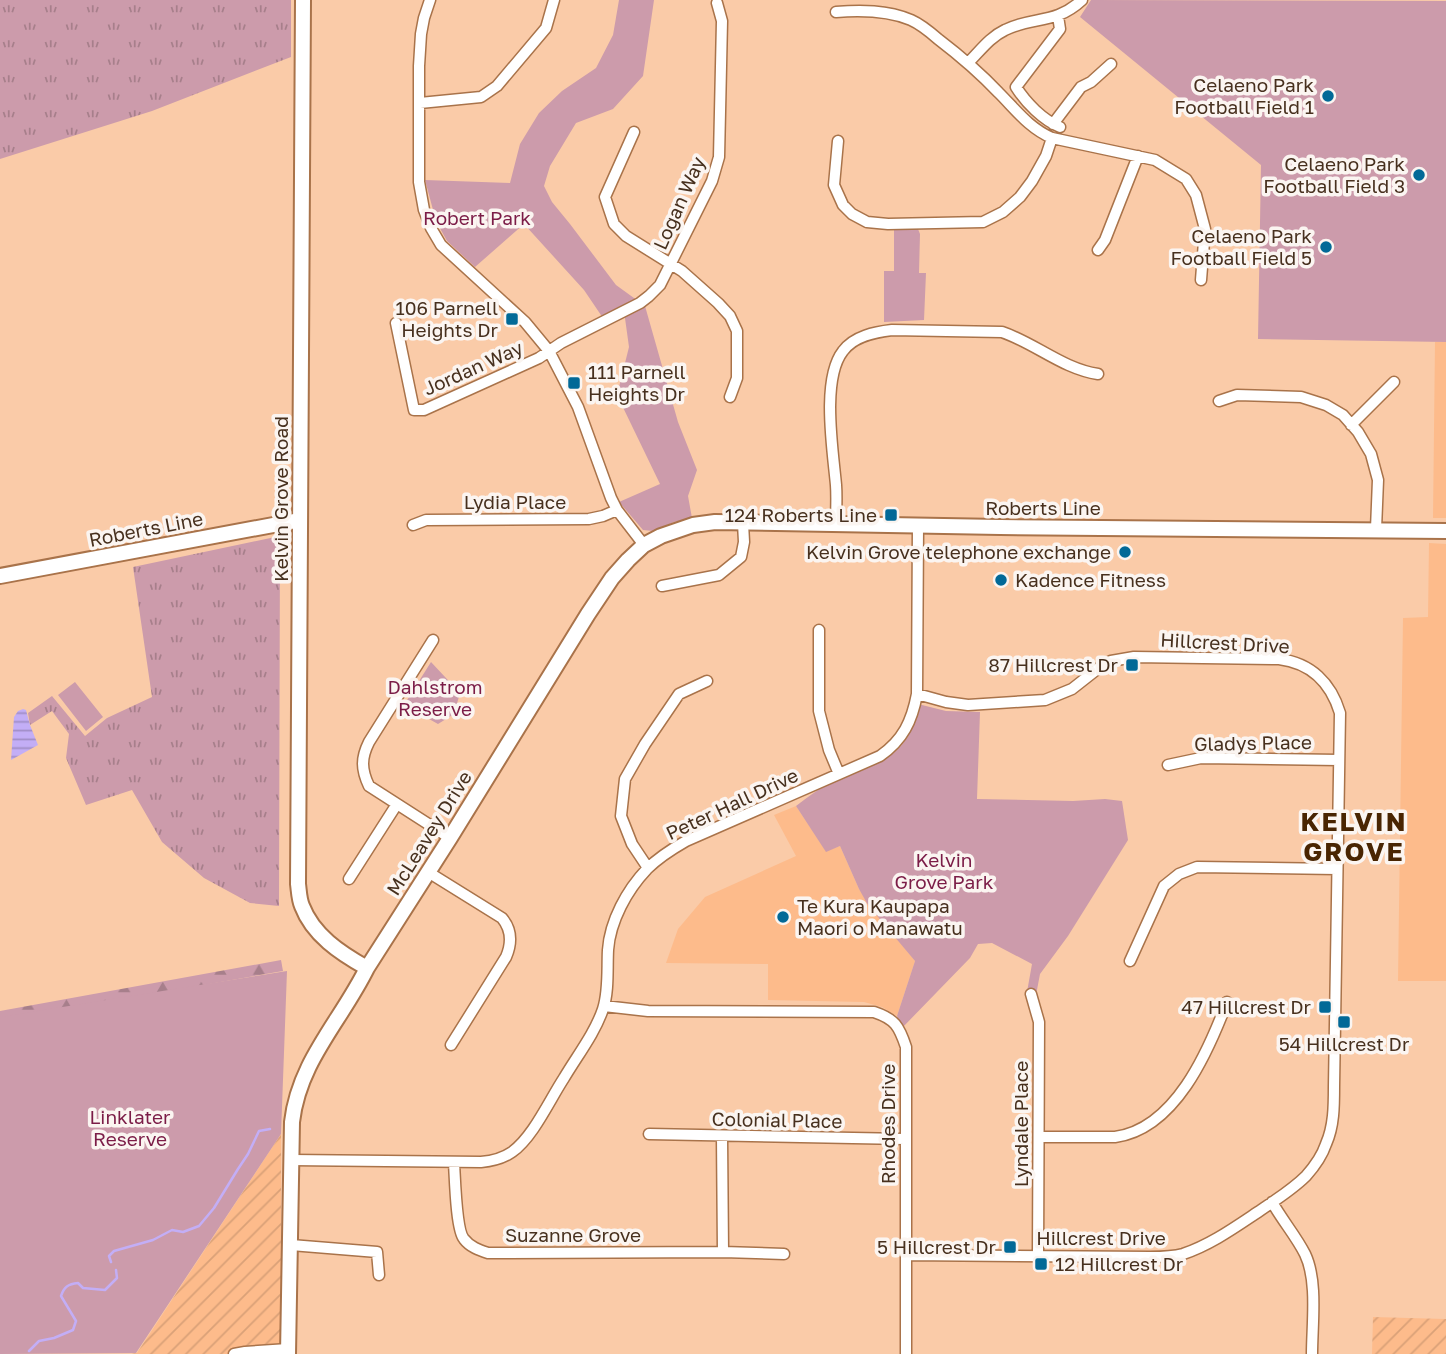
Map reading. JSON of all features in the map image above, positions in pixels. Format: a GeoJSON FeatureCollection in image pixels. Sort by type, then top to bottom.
{"type":"FeatureCollection","features":[{"type":"Feature","properties":{"kind":"main road","name":"Kelvin Grove Road"},"geometry":{"type":"LineString","coordinates":[[303,0],[298,884],[301,904],[309,920],[330,944],[367,968]]}},
{"type":"Feature","properties":{"kind":"main road","name":"Roberts Line"},"geometry":{"type":"LineString","coordinates":[[0,576],[300,520]]}},
{"type":"Feature","properties":{"kind":"main road","name":"Roberts Line"},"geometry":{"type":"LineString","coordinates":[[644,545],[693,524],[715,522],[1446,531]]}},
{"type":"Feature","properties":{"kind":"main road","name":"McLeavey Drive"},"geometry":{"type":"LineString","coordinates":[[291,1160],[293,1109],[311,1060],[594,605],[612,578],[644,545]]}},
{"type":"Feature","properties":{"kind":"main road"},"geometry":{"type":"LineString","coordinates":[[288,1351],[291,1160]]}},
{"type":"Feature","properties":{"kind":"street"},"geometry":{"type":"LineString","coordinates":[[430,0],[421,34],[419,66],[419,182],[424,210],[431,228],[441,245],[525,322],[549,351],[578,407],[617,510],[644,545]]}},
{"type":"Feature","properties":{"kind":"street"},"geometry":{"type":"LineString","coordinates":[[420,103],[481,97],[497,86],[546,28],[554,0]]}},
{"type":"Feature","properties":{"kind":"street"},"geometry":{"type":"LineString","coordinates":[[968,64],[992,38],[1005,30],[1058,16],[1082,0]]}},
{"type":"Feature","properties":{"kind":"street","name":"Logan Way"},"geometry":{"type":"LineString","coordinates":[[549,351],[640,303],[660,285],[712,181],[719,157],[722,21],[717,3]]}},
{"type":"Feature","properties":{"kind":"street"},"geometry":{"type":"LineString","coordinates":[[836,12],[882,12],[912,20],[952,49],[1000,94],[1012,109],[1038,130],[1052,138],[1155,160],[1186,179],[1196,195],[1205,229],[1201,280]]}},
{"type":"Feature","properties":{"kind":"street"},"geometry":{"type":"LineString","coordinates":[[1058,16],[1060,29],[1016,87],[1023,99],[1057,126],[1081,87],[1091,82],[1111,64]]}},
{"type":"Feature","properties":{"kind":"street"},"geometry":{"type":"LineString","coordinates":[[634,132],[605,197],[614,224],[626,236],[671,263],[719,303],[730,316],[737,331],[737,377],[730,397]]}},
{"type":"Feature","properties":{"kind":"street"},"geometry":{"type":"LineString","coordinates":[[838,141],[834,185],[843,205],[852,214],[867,222],[888,224],[983,222],[1003,212],[1020,197],[1032,181],[1046,156],[1052,138]]}},
{"type":"Feature","properties":{"kind":"street"},"geometry":{"type":"LineString","coordinates":[[1098,250],[1105,240],[1138,156]]}},
{"type":"Feature","properties":{"kind":"street","name":"Jordan Way"},"geometry":{"type":"LineString","coordinates":[[396,323],[414,410],[424,410],[549,351]]}},
{"type":"Feature","properties":{"kind":"street"},"geometry":{"type":"LineString","coordinates":[[836,524],[836,488],[831,445],[831,381],[842,351],[855,340],[876,332],[892,330],[1002,332],[1017,337],[1073,368],[1098,374]]}},
{"type":"Feature","properties":{"kind":"street"},"geometry":{"type":"LineString","coordinates":[[1351,425],[1394,382]]}},
{"type":"Feature","properties":{"kind":"street"},"geometry":{"type":"LineString","coordinates":[[1219,401],[1237,396],[1303,397],[1326,405],[1343,415],[1371,454],[1378,480],[1376,529]]}},
{"type":"Feature","properties":{"kind":"street","name":"Lydia Place"},"geometry":{"type":"LineString","coordinates":[[413,525],[426,520],[589,519],[617,510]]}},
{"type":"Feature","properties":{"kind":"street"},"geometry":{"type":"LineString","coordinates":[[662,586],[719,575],[741,557],[744,542],[743,523]]}},
{"type":"Feature","properties":{"kind":"street","name":"Peter Hall Drive"},"geometry":{"type":"LineString","coordinates":[[291,1160],[454,1163],[494,1161],[512,1152],[522,1143],[581,1051],[604,1006],[608,946],[614,924],[625,899],[648,869],[686,841],[880,756],[901,737],[915,708],[917,694],[918,526]]}},
{"type":"Feature","properties":{"kind":"street"},"geometry":{"type":"LineString","coordinates":[[819,631],[819,711],[829,750],[839,774]]}},
{"type":"Feature","properties":{"kind":"street"},"geometry":{"type":"LineString","coordinates":[[433,640],[363,755],[362,772],[369,786],[450,838]]}},
{"type":"Feature","properties":{"kind":"street","name":"Hillcrest Drive"},"geometry":{"type":"LineString","coordinates":[[906,1255],[1180,1255],[1211,1242],[1295,1186],[1308,1174],[1326,1145],[1333,1122],[1340,713],[1329,688],[1311,670],[1289,660],[1134,657],[1111,661],[1065,692],[1045,700],[968,705],[917,694]]}},
{"type":"Feature","properties":{"kind":"street"},"geometry":{"type":"LineString","coordinates":[[648,869],[632,844],[621,816],[625,779],[679,694],[707,681]]}},
{"type":"Feature","properties":{"kind":"street","name":"Gladys Place"},"geometry":{"type":"LineString","coordinates":[[1168,765],[1201,758],[1339,760]]}},
{"type":"Feature","properties":{"kind":"street"},"geometry":{"type":"LineString","coordinates":[[349,879],[397,804]]}},
{"type":"Feature","properties":{"kind":"street"},"geometry":{"type":"LineString","coordinates":[[1130,961],[1164,886],[1179,874],[1197,867],[1337,869]]}},
{"type":"Feature","properties":{"kind":"street"},"geometry":{"type":"LineString","coordinates":[[428,872],[502,918],[507,924],[510,939],[506,957],[451,1045]]}},
{"type":"Feature","properties":{"kind":"street","name":"Lyndale Place"},"geometry":{"type":"LineString","coordinates":[[1031,994],[1039,1021],[1038,1256]]}},
{"type":"Feature","properties":{"kind":"street"},"geometry":{"type":"LineString","coordinates":[[1039,1137],[1115,1137],[1146,1127],[1174,1102],[1197,1066],[1227,1002]]}},
{"type":"Feature","properties":{"kind":"street","name":"Rhodes Drive"},"geometry":{"type":"LineString","coordinates":[[604,1006],[648,1011],[874,1012],[897,1025],[906,1046],[906,1354]]}},
{"type":"Feature","properties":{"kind":"street","name":"Colonial Place"},"geometry":{"type":"LineString","coordinates":[[649,1134],[905,1139]]}},
{"type":"Feature","properties":{"kind":"street"},"geometry":{"type":"LineString","coordinates":[[722,1137],[723,1252]]}},
{"type":"Feature","properties":{"kind":"street","name":"Suzanne Grove"},"geometry":{"type":"LineString","coordinates":[[454,1163],[462,1238],[473,1248],[488,1253],[784,1254]]}},
{"type":"Feature","properties":{"kind":"street"},"geometry":{"type":"LineString","coordinates":[[1272,1202],[1305,1255],[1309,1268],[1312,1354]]}},
{"type":"Feature","properties":{"kind":"street"},"geometry":{"type":"LineString","coordinates":[[290,1245],[377,1252],[379,1275]]}},
{"type":"Feature","properties":{"kind":"street"},"geometry":{"type":"LineString","coordinates":[[234,1354],[288,1351]]}},
{"type":"Feature","properties":{"kind":"shaded area"},"geometry":{"type":"Polygon","coordinates":[[[1435,342],[1446,342],[1446,518],[1433,518],[1435,342]]]}},
{"type":"Feature","properties":{"kind":"shaded area"},"geometry":{"type":"Polygon","coordinates":[[[1429,543],[1446,544],[1446,981],[1398,981],[1403,618],[1428,617],[1429,543]]]}},
{"type":"Feature","properties":{"kind":"shaded area"},"geometry":{"type":"Polygon","coordinates":[[[23,709],[26,710],[38,745],[11,760],[14,717],[23,709]]]}},
{"type":"Feature","properties":{"kind":"shaded area","name":"Te Kura Kaupapa Maori o Manawatu"},"geometry":{"type":"Polygon","coordinates":[[[796,806],[826,851],[840,846],[859,889],[915,961],[897,1016],[882,1007],[864,1002],[768,1000],[768,964],[666,963],[678,929],[705,897],[796,856],[774,815],[796,806]]]}},
{"type":"Feature","properties":{"kind":"shaded area"},"geometry":{"type":"Polygon","coordinates":[[[281,1134],[281,1354],[131,1354],[137,1353],[281,1134]]]}},
{"type":"Feature","properties":{"kind":"shaded area"},"geometry":{"type":"Polygon","coordinates":[[[1373,1317],[1446,1319],[1446,1354],[1372,1354],[1373,1317]]]}},
{"type":"Feature","properties":{"kind":"green space"},"geometry":{"type":"Polygon","coordinates":[[[0,0],[291,0],[291,57],[152,111],[0,159],[0,0]]]}},
{"type":"Feature","properties":{"kind":"green space","name":"Robert Park"},"geometry":{"type":"Polygon","coordinates":[[[619,0],[654,0],[643,76],[613,109],[576,123],[550,166],[544,186],[552,202],[616,285],[645,306],[678,422],[697,470],[688,496],[692,518],[653,531],[643,530],[619,502],[660,484],[617,395],[629,347],[624,311],[605,321],[584,290],[524,224],[475,267],[447,241],[436,221],[425,180],[510,183],[520,144],[539,113],[562,91],[596,68],[613,35],[619,0]]]}},
{"type":"Feature","properties":{"kind":"green space"},"geometry":{"type":"Polygon","coordinates":[[[1091,0],[1446,1],[1446,342],[1258,339],[1261,165],[1080,17],[1091,0]]]}},
{"type":"Feature","properties":{"kind":"green space"},"geometry":{"type":"Polygon","coordinates":[[[894,224],[916,224],[920,234],[919,273],[926,273],[924,320],[884,322],[884,271],[894,271],[894,224]]]}},
{"type":"Feature","properties":{"kind":"green space"},"geometry":{"type":"Polygon","coordinates":[[[280,536],[279,906],[250,903],[204,878],[162,842],[132,790],[86,805],[66,758],[69,734],[52,711],[30,725],[28,713],[52,696],[85,736],[107,718],[152,697],[133,567],[280,536]]]}},
{"type":"Feature","properties":{"kind":"green space","name":"Dahlstrom Reserve"},"geometry":{"type":"Polygon","coordinates":[[[431,662],[460,693],[454,714],[438,724],[404,705],[431,662]]]}},
{"type":"Feature","properties":{"kind":"green space"},"geometry":{"type":"Polygon","coordinates":[[[75,682],[103,717],[86,731],[58,695],[75,682]]]}},
{"type":"Feature","properties":{"kind":"green space","name":"Kelvin Grove Park"},"geometry":{"type":"Polygon","coordinates":[[[918,704],[946,711],[980,712],[977,799],[1122,801],[1128,840],[1068,936],[1040,974],[1036,995],[1027,992],[1032,964],[992,943],[978,944],[970,958],[903,1027],[897,1016],[915,961],[868,905],[840,846],[826,852],[796,806],[818,790],[882,761],[895,752],[913,725],[918,704]]]}},
{"type":"Feature","properties":{"kind":"green space"},"geometry":{"type":"Polygon","coordinates":[[[281,960],[283,971],[0,1021],[0,1011],[281,960]]]}},
{"type":"Feature","properties":{"kind":"green space","name":"Linklater Reserve"},"geometry":{"type":"Polygon","coordinates":[[[287,971],[281,1134],[136,1353],[0,1354],[0,1017],[287,971]]]}},
{"type":"Feature","properties":{"kind":"waterway"},"geometry":{"type":"LineString","coordinates":[[111,1262],[109,1256],[114,1251],[153,1240],[172,1230],[183,1232],[199,1226],[214,1208],[248,1154],[259,1131],[270,1129]]}},
{"type":"Feature","properties":{"kind":"waterway"},"geometry":{"type":"LineString","coordinates":[[29,1351],[39,1341],[73,1330],[76,1321],[61,1296],[67,1286],[78,1283],[83,1288],[105,1290],[117,1278],[116,1270]]}},
{"type":"Feature","properties":{"kind":"place","name":"Celaeno Park Football Field 1"},"geometry":{"type":"Point","coordinates":[1328,96]}},
{"type":"Feature","properties":{"kind":"place","name":"Celaeno Park Football Field 3"},"geometry":{"type":"Point","coordinates":[1419,175]}},
{"type":"Feature","properties":{"kind":"place","name":"Celaeno Park Football Field 5"},"geometry":{"type":"Point","coordinates":[1326,247]}},
{"type":"Feature","properties":{"kind":"place","name":"106 Parnell Heights Dr"},"geometry":{"type":"Point","coordinates":[512,319]}},
{"type":"Feature","properties":{"kind":"place","name":"111 Parnell Heights Dr"},"geometry":{"type":"Point","coordinates":[574,383]}},
{"type":"Feature","properties":{"kind":"place","name":"124 Roberts Line"},"geometry":{"type":"Point","coordinates":[891,515]}},
{"type":"Feature","properties":{"kind":"place","name":"Kelvin Grove telephone exchange"},"geometry":{"type":"Point","coordinates":[1125,552]}},
{"type":"Feature","properties":{"kind":"place","name":"Kadence Fitness"},"geometry":{"type":"Point","coordinates":[1001,580]}},
{"type":"Feature","properties":{"kind":"place","name":"87 Hillcrest Dr"},"geometry":{"type":"Point","coordinates":[1132,665]}},
{"type":"Feature","properties":{"kind":"place","name":"Te Kura Kaupapa Maori o Manawatu"},"geometry":{"type":"Point","coordinates":[783,917]}},
{"type":"Feature","properties":{"kind":"place","name":"47 Hillcrest Dr"},"geometry":{"type":"Point","coordinates":[1325,1007]}},
{"type":"Feature","properties":{"kind":"place","name":"54 Hillcrest Dr"},"geometry":{"type":"Point","coordinates":[1344,1022]}},
{"type":"Feature","properties":{"kind":"place","name":"5 Hillcrest Dr"},"geometry":{"type":"Point","coordinates":[1010,1247]}},
{"type":"Feature","properties":{"kind":"place","name":"12 Hillcrest Dr"},"geometry":{"type":"Point","coordinates":[1041,1264]}},
{"type":"Feature","properties":{"kind":"district","name":"KELVIN GROVE"},"geometry":{"type":"Point","coordinates":[1354,837]}}]}
